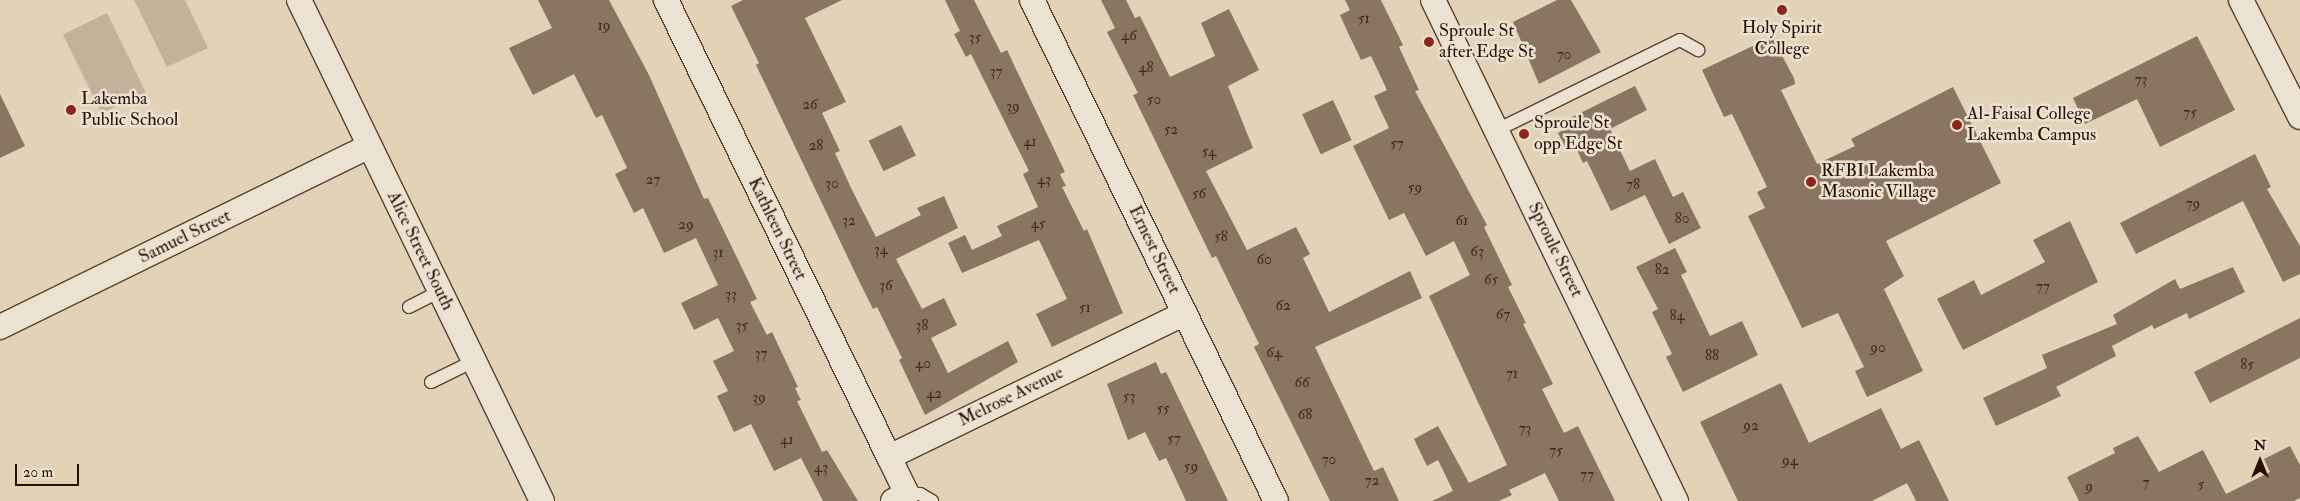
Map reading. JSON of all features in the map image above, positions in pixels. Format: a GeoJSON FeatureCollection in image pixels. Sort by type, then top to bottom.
{"type":"FeatureCollection","features":[{"type":"Feature","properties":{"kind":"street","name":"Alice Street South"},"geometry":{"type":"LineString","coordinates":[[299,0],[542,501]]}},
{"type":"Feature","properties":{"kind":"street","name":"Kathleen Street"},"geometry":{"type":"LineString","coordinates":[[666,0],[889,457]]}},
{"type":"Feature","properties":{"kind":"street","name":"Ernest Street"},"geometry":{"type":"LineString","coordinates":[[1032,0],[1276,501]]}},
{"type":"Feature","properties":{"kind":"street","name":"Sproule Street"},"geometry":{"type":"LineString","coordinates":[[1433,0],[1676,501]]}},
{"type":"Feature","properties":{"kind":"street"},"geometry":{"type":"LineString","coordinates":[[2241,0],[2300,117]]}},
{"type":"Feature","properties":{"kind":"street","name":"Samuel Street"},"geometry":{"type":"LineString","coordinates":[[0,327],[369,146]]}},
{"type":"Feature","properties":{"kind":"street","name":"Melrose Avenue"},"geometry":{"type":"LineString","coordinates":[[889,457],[1185,313]]}},
{"type":"Feature","properties":{"kind":"street"},"geometry":{"type":"LineString","coordinates":[[889,457],[900,497]]}},
{"type":"Feature","properties":{"kind":"lane"},"geometry":{"type":"LineString","coordinates":[[1497,130],[1680,40],[1698,50]]}},
{"type":"Feature","properties":{"kind":"lane"},"geometry":{"type":"LineString","coordinates":[[409,307],[440,292]]}},
{"type":"Feature","properties":{"kind":"lane"},"geometry":{"type":"LineString","coordinates":[[431,382],[474,361]]}},
{"type":"Feature","properties":{"kind":"lane"},"geometry":{"type":"LineString","coordinates":[[900,497],[920,494],[932,501]]}},
{"type":"Feature","properties":{"kind":"shaded area"},"geometry":{"type":"Polygon","coordinates":[[[134,0],[185,0],[208,48],[167,67],[134,0]]]}},
{"type":"Feature","properties":{"kind":"shaded area"},"geometry":{"type":"Polygon","coordinates":[[[107,13],[146,92],[102,114],[63,34],[107,13]]]}},
{"type":"Feature","properties":{"kind":"building"},"geometry":{"type":"Polygon","coordinates":[[[538,0],[609,0],[649,75],[704,199],[708,198],[757,299],[750,302],[767,335],[772,332],[798,387],[795,388],[801,400],[797,401],[822,452],[827,450],[858,501],[823,501],[801,458],[774,471],[751,424],[734,432],[717,396],[728,391],[713,361],[734,351],[718,318],[694,330],[681,303],[718,285],[696,238],[664,253],[643,208],[634,213],[615,174],[627,168],[602,115],[596,118],[574,74],[533,95],[509,48],[552,28],[538,0]]]}},
{"type":"Feature","properties":{"kind":"building"},"geometry":{"type":"Polygon","coordinates":[[[743,0],[842,0],[805,18],[846,102],[822,113],[840,151],[835,153],[852,190],[876,237],[921,215],[917,208],[944,196],[958,228],[896,259],[922,309],[944,298],[957,325],[931,338],[948,373],[1008,341],[1018,362],[925,415],[899,360],[902,358],[877,307],[873,309],[860,283],[756,65],[759,63],[731,6],[743,0]]]}},
{"type":"Feature","properties":{"kind":"building"},"geometry":{"type":"Polygon","coordinates":[[[945,0],[974,0],[1001,53],[1007,50],[1065,172],[1060,174],[1066,186],[1062,187],[1084,231],[1087,229],[1123,313],[1052,347],[1036,314],[1067,299],[1039,240],[962,273],[948,243],[965,235],[972,250],[1002,236],[997,226],[1038,207],[1023,174],[1029,171],[971,54],[966,57],[954,34],[960,31],[945,0]]]}},
{"type":"Feature","properties":{"kind":"building"},"geometry":{"type":"Polygon","coordinates":[[[1101,0],[1126,0],[1135,18],[1140,16],[1170,77],[1215,56],[1201,23],[1229,9],[1259,70],[1228,86],[1253,148],[1206,171],[1247,250],[1296,227],[1310,254],[1303,258],[1329,312],[1410,271],[1422,298],[1315,347],[1374,471],[1383,467],[1399,501],[1330,501],[1254,347],[1259,344],[1216,256],[1212,258],[1133,95],[1138,93],[1107,32],[1115,28],[1101,0]]]}},
{"type":"Feature","properties":{"kind":"building"},"geometry":{"type":"Polygon","coordinates":[[[1345,0],[1381,0],[1403,45],[1399,47],[1419,90],[1415,91],[1487,225],[1484,227],[1512,285],[1508,287],[1526,323],[1523,324],[1553,384],[1542,389],[1564,433],[1578,426],[1615,501],[1559,501],[1545,473],[1509,490],[1512,495],[1499,501],[1432,501],[1453,491],[1438,460],[1427,466],[1414,439],[1438,426],[1469,483],[1507,465],[1429,296],[1470,275],[1454,241],[1426,256],[1404,213],[1389,220],[1353,146],[1389,128],[1374,96],[1387,90],[1371,56],[1361,60],[1349,35],[1340,15],[1350,10],[1345,0]]]}},
{"type":"Feature","properties":{"kind":"building"},"geometry":{"type":"Polygon","coordinates":[[[1557,0],[1571,0],[1601,52],[1539,84],[1513,22],[1557,0]]]}},
{"type":"Feature","properties":{"kind":"building"},"geometry":{"type":"Polygon","coordinates":[[[2197,36],[2235,110],[2160,147],[2137,99],[2085,124],[2073,98],[2197,36]]]}},
{"type":"Feature","properties":{"kind":"building"},"geometry":{"type":"Polygon","coordinates":[[[1772,37],[1794,78],[1795,84],[1781,90],[1817,164],[1855,146],[1851,139],[1953,87],[2001,183],[1886,241],[1904,276],[1884,289],[1923,371],[1867,397],[1855,371],[1864,367],[1838,313],[1802,328],[1748,216],[1765,208],[1757,192],[1767,187],[1732,114],[1724,117],[1702,70],[1772,37]]]}},
{"type":"Feature","properties":{"kind":"building"},"geometry":{"type":"Polygon","coordinates":[[[1635,86],[1647,110],[1610,129],[1630,171],[1655,159],[1673,197],[1683,192],[1701,228],[1669,244],[1645,195],[1611,211],[1587,161],[1583,163],[1575,146],[1567,150],[1558,133],[1566,129],[1562,122],[1635,86]]]}},
{"type":"Feature","properties":{"kind":"building"},"geometry":{"type":"Polygon","coordinates":[[[0,94],[25,146],[0,158],[0,94]]]}},
{"type":"Feature","properties":{"kind":"building"},"geometry":{"type":"Polygon","coordinates":[[[1333,100],[1352,140],[1321,154],[1302,114],[1333,100]]]}},
{"type":"Feature","properties":{"kind":"building"},"geometry":{"type":"Polygon","coordinates":[[[901,125],[916,156],[884,171],[869,141],[901,125]]]}},
{"type":"Feature","properties":{"kind":"building"},"geometry":{"type":"Polygon","coordinates":[[[2255,154],[2271,187],[2267,189],[2300,246],[2300,274],[2283,282],[2243,201],[2136,254],[2120,223],[2255,154]]]}},
{"type":"Feature","properties":{"kind":"building"},"geometry":{"type":"Polygon","coordinates":[[[2070,221],[2098,282],[1963,350],[1937,299],[1974,280],[1981,295],[2045,262],[2033,240],[2070,221]]]}},
{"type":"Feature","properties":{"kind":"building"},"geometry":{"type":"Polygon","coordinates":[[[1675,248],[1687,272],[1681,275],[1710,336],[1742,321],[1758,355],[1683,392],[1666,357],[1672,354],[1652,312],[1658,309],[1636,267],[1675,248]]]}},
{"type":"Feature","properties":{"kind":"building"},"geometry":{"type":"Polygon","coordinates":[[[2233,267],[2245,292],[2189,319],[2187,313],[2154,329],[2152,325],[2112,346],[2116,356],[2056,387],[2061,396],[1996,426],[1983,398],[2047,368],[2042,355],[2117,324],[2113,315],[2175,279],[2180,289],[2233,267]]]}},
{"type":"Feature","properties":{"kind":"building"},"geometry":{"type":"Polygon","coordinates":[[[2300,318],[2300,358],[2210,403],[2194,372],[2300,318]]]}},
{"type":"Feature","properties":{"kind":"building"},"geometry":{"type":"Polygon","coordinates":[[[1156,362],[1161,374],[1166,372],[1228,501],[1186,501],[1166,458],[1159,461],[1145,432],[1128,440],[1107,384],[1156,362]]]}},
{"type":"Feature","properties":{"kind":"building"},"geometry":{"type":"Polygon","coordinates":[[[1781,383],[1809,443],[1881,408],[1901,449],[1919,440],[1949,501],[1916,501],[1907,483],[1872,501],[1738,501],[1700,422],[1781,383]]]}},
{"type":"Feature","properties":{"kind":"building"},"geometry":{"type":"Polygon","coordinates":[[[2138,436],[2159,472],[2203,450],[2226,494],[2270,472],[2264,459],[2290,446],[2300,465],[2300,498],[2294,501],[2079,501],[2067,477],[2115,453],[2113,448],[2138,436]]]}},
{"type":"Feature","properties":{"kind":"place","name":"Holy Spirit College"},"geometry":{"type":"Point","coordinates":[1782,10]}},
{"type":"Feature","properties":{"kind":"place","name":"Sproule St after Edge St"},"geometry":{"type":"Point","coordinates":[1429,42]}},
{"type":"Feature","properties":{"kind":"place","name":"Lakemba Public School"},"geometry":{"type":"Point","coordinates":[71,110]}},
{"type":"Feature","properties":{"kind":"place","name":"Al-Faisal College Lakemba Campus"},"geometry":{"type":"Point","coordinates":[1957,125]}},
{"type":"Feature","properties":{"kind":"place","name":"Sproule St opp Edge St"},"geometry":{"type":"Point","coordinates":[1524,134]}},
{"type":"Feature","properties":{"kind":"place","name":"RFBI Lakemba Masonic Village"},"geometry":{"type":"Point","coordinates":[1811,182]}}]}
